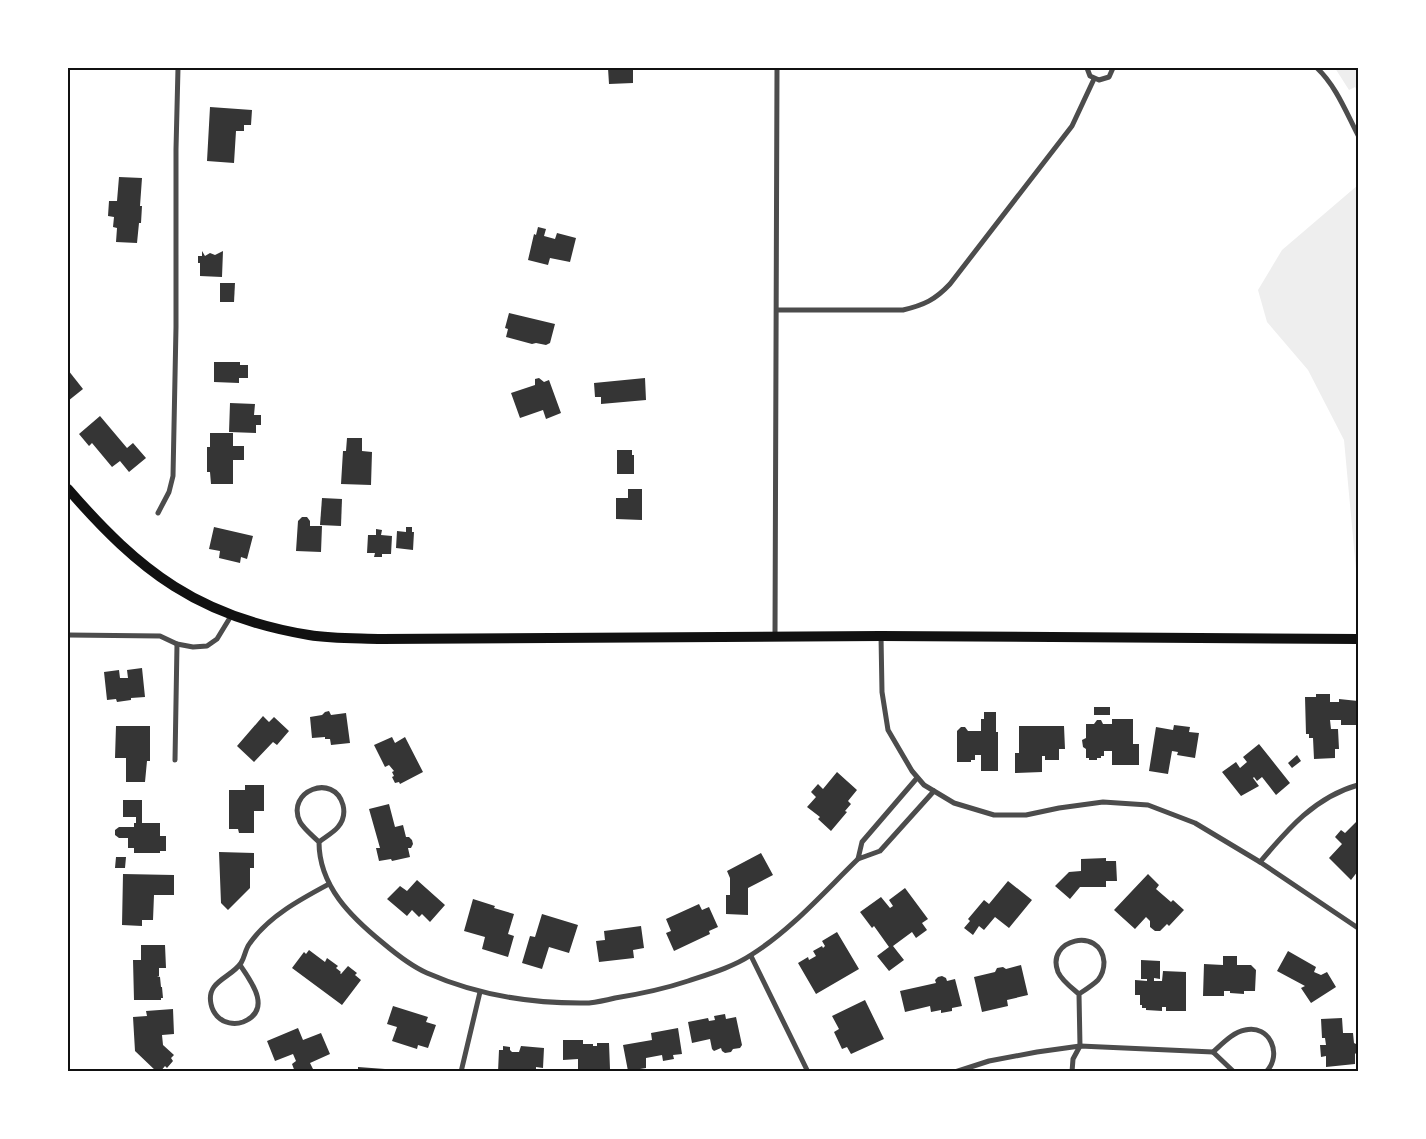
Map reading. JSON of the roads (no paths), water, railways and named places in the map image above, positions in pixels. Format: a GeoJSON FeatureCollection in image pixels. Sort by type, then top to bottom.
{"type":"FeatureCollection","features":[{"type":"Feature","properties":{"kind":"main road"},"geometry":{"type":"LineString","coordinates":[[68,489],[114,540],[150,571],[177,589],[206,606],[231,616],[268,627],[312,636],[382,639],[881,636],[1358,640]]}},
{"type":"Feature","properties":{"kind":"street"},"geometry":{"type":"LineString","coordinates":[[158,513],[169,492],[173,476],[178,68]]}},
{"type":"Feature","properties":{"kind":"street"},"geometry":{"type":"LineString","coordinates":[[775,637],[778,68]]}},
{"type":"Feature","properties":{"kind":"street"},"geometry":{"type":"LineString","coordinates":[[1087,68],[1090,76],[1099,80],[1108,77],[1113,68]]}},
{"type":"Feature","properties":{"kind":"street"},"geometry":{"type":"LineString","coordinates":[[1317,68],[1341,100],[1358,135]]}},
{"type":"Feature","properties":{"kind":"street"},"geometry":{"type":"LineString","coordinates":[[776,310],[903,310],[918,307],[936,298],[950,284],[1072,126],[1094,79]]}},
{"type":"Feature","properties":{"kind":"street"},"geometry":{"type":"LineString","coordinates":[[68,635],[160,636],[177,644],[193,647],[207,646],[217,639],[231,616]]}},
{"type":"Feature","properties":{"kind":"street"},"geometry":{"type":"LineString","coordinates":[[881,636],[882,692],[888,730],[912,771],[924,785],[954,803],[994,814],[1026,815],[1103,802],[1148,806],[1196,823],[1260,862],[1358,928]]}},
{"type":"Feature","properties":{"kind":"street"},"geometry":{"type":"LineString","coordinates":[[175,760],[177,644]]}},
{"type":"Feature","properties":{"kind":"street"},"geometry":{"type":"LineString","coordinates":[[858,859],[862,842],[917,778]]}},
{"type":"Feature","properties":{"kind":"street"},"geometry":{"type":"LineString","coordinates":[[1260,862],[1291,826],[1318,802],[1344,789],[1358,785]]}},
{"type":"Feature","properties":{"kind":"street"},"geometry":{"type":"LineString","coordinates":[[319,842],[338,827],[344,810],[342,800],[338,795],[332,790],[320,788],[312,789],[304,794],[299,803],[297,814],[301,824],[319,842],[322,869],[329,884],[360,924],[395,953],[426,973],[480,992],[534,1000],[590,1003],[657,991],[710,974],[751,956],[787,928],[858,859],[880,851],[934,791]]}},
{"type":"Feature","properties":{"kind":"street"},"geometry":{"type":"LineString","coordinates":[[240,964],[255,988],[258,1004],[255,1012],[242,1022],[226,1022],[220,1019],[211,1006],[210,999],[220,980],[240,964],[249,944],[268,924],[299,900],[329,884]]}},
{"type":"Feature","properties":{"kind":"street"},"geometry":{"type":"LineString","coordinates":[[1072,1072],[1073,1059],[1080,1046],[1079,994],[1062,979],[1056,966],[1057,958],[1065,945],[1079,940],[1094,944],[1100,950],[1104,965],[1098,980],[1079,994]]}},
{"type":"Feature","properties":{"kind":"street"},"geometry":{"type":"LineString","coordinates":[[751,956],[808,1072]]}},
{"type":"Feature","properties":{"kind":"street"},"geometry":{"type":"LineString","coordinates":[[461,1072],[480,992]]}},
{"type":"Feature","properties":{"kind":"street"},"geometry":{"type":"LineString","coordinates":[[1212,1052],[1239,1031],[1255,1029],[1269,1038],[1273,1044],[1274,1060],[1266,1072]]}},
{"type":"Feature","properties":{"kind":"street"},"geometry":{"type":"LineString","coordinates":[[955,1072],[989,1062],[1037,1052],[1080,1046],[1212,1052],[1234,1072]]}}]}
